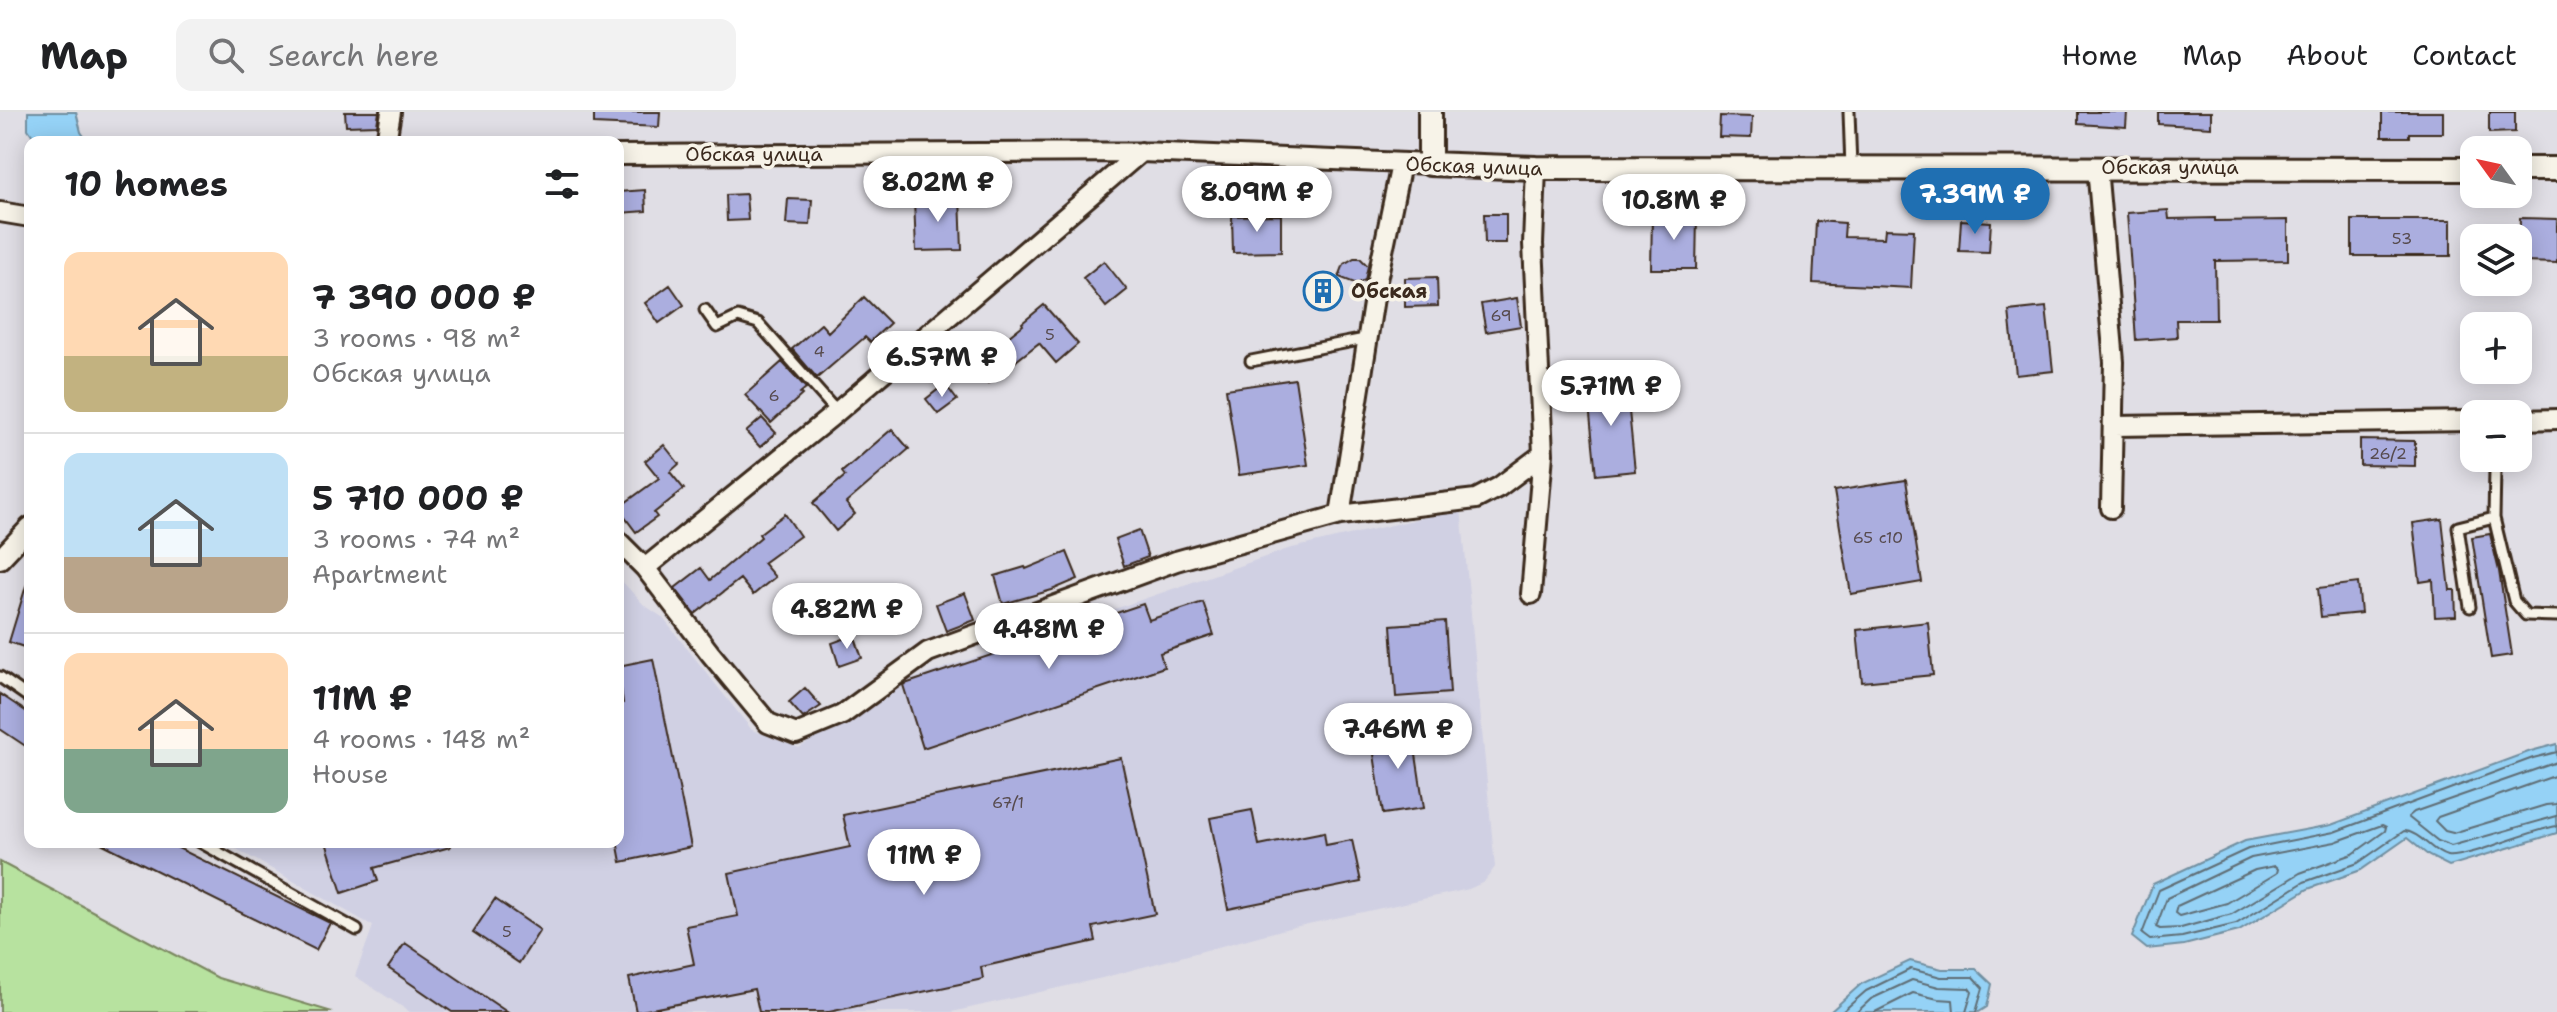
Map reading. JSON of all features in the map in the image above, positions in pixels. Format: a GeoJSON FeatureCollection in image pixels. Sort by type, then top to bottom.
{"type":"FeatureCollection","features":[{"type":"Feature","properties":{"kind":"street"},"geometry":{"type":"LineString","coordinates":[[387,136],[391,112]]}},
{"type":"Feature","properties":{"kind":"street"},"geometry":{"type":"LineString","coordinates":[[1430,112],[1430,164]]}},
{"type":"Feature","properties":{"kind":"street"},"geometry":{"type":"LineString","coordinates":[[645,568],[837,412],[1141,152]]}},
{"type":"Feature","properties":{"kind":"street","name":"Обская улица"},"geometry":{"type":"LineString","coordinates":[[624,155],[1141,152],[1536,168],[2460,169]]}},
{"type":"Feature","properties":{"kind":"street"},"geometry":{"type":"LineString","coordinates":[[1340,515],[1376,285],[1401,164]]}},
{"type":"Feature","properties":{"kind":"street"},"geometry":{"type":"LineString","coordinates":[[2097,167],[2114,362],[2111,508]]}},
{"type":"Feature","properties":{"kind":"street"},"geometry":{"type":"LineString","coordinates":[[1531,594],[1543,454],[1533,244],[1536,168]]}},
{"type":"Feature","properties":{"kind":"street"},"geometry":{"type":"LineString","coordinates":[[2532,169],[2557,169]]}},
{"type":"Feature","properties":{"kind":"street"},"geometry":{"type":"LineString","coordinates":[[0,212],[24,216]]}},
{"type":"Feature","properties":{"kind":"street"},"geometry":{"type":"LineString","coordinates":[[2532,420],[2557,419]]}},
{"type":"Feature","properties":{"kind":"street"},"geometry":{"type":"LineString","coordinates":[[2113,426],[2460,421]]}},
{"type":"Feature","properties":{"kind":"street"},"geometry":{"type":"LineString","coordinates":[[624,547],[645,568],[768,723],[796,734],[842,715],[928,652],[1176,561],[1340,515],[1476,499],[1499,487],[1543,454]]}},
{"type":"Feature","properties":{"kind":"street"},"geometry":{"type":"LineString","coordinates":[[0,559],[24,533]]}},
{"type":"Feature","properties":{"kind":"lane"},"geometry":{"type":"LineString","coordinates":[[1849,112],[1851,168]]}},
{"type":"Feature","properties":{"kind":"lane"},"geometry":{"type":"LineString","coordinates":[[705,310],[717,327],[738,317],[758,323],[837,412]]}},
{"type":"Feature","properties":{"kind":"lane"},"geometry":{"type":"LineString","coordinates":[[1251,361],[1370,338]]}},
{"type":"Feature","properties":{"kind":"lane"},"geometry":{"type":"LineString","coordinates":[[2495,472],[2494,518],[2514,601],[2526,615],[2557,616]]}},
{"type":"Feature","properties":{"kind":"lane"},"geometry":{"type":"LineString","coordinates":[[2470,607],[2458,527],[2494,518]]}},
{"type":"Feature","properties":{"kind":"lane"},"geometry":{"type":"LineString","coordinates":[[0,677],[24,694]]}},
{"type":"Feature","properties":{"kind":"lane"},"geometry":{"type":"LineString","coordinates":[[211,848],[357,930]]}},
{"type":"Feature","properties":{"kind":"shaded area"},"geometry":{"type":"Polygon","coordinates":[[[1461,509],[1495,867],[1484,882],[1469,889],[1285,929],[1102,978],[952,1012],[410,1012],[355,976],[373,926],[235,848],[624,848],[624,583],[644,605],[662,617],[752,730],[799,748],[898,684],[1288,549],[1461,509]]]}},
{"type":"Feature","properties":{"kind":"green space"},"geometry":{"type":"Polygon","coordinates":[[[0,862],[218,978],[332,1012],[0,1012],[0,862]]]}},
{"type":"Feature","properties":{"kind":"water"},"geometry":{"type":"Polygon","coordinates":[[[28,112],[76,112],[84,136],[33,136],[28,129],[28,112]]]}},
{"type":"Feature","properties":{"kind":"water"},"geometry":{"type":"Polygon","coordinates":[[[2557,744],[2557,833],[2449,866],[2429,856],[2407,838],[2361,870],[2308,889],[2239,931],[2184,945],[2147,949],[2132,937],[2153,884],[2245,841],[2331,825],[2557,744]]]}},
{"type":"Feature","properties":{"kind":"water"},"geometry":{"type":"Polygon","coordinates":[[[1910,961],[1942,969],[1976,969],[1992,984],[1987,1007],[1979,1012],[1830,1012],[1861,984],[1910,961]]]}},
{"type":"Feature","properties":{"kind":"building"},"geometry":{"type":"Polygon","coordinates":[[[345,112],[379,112],[377,125],[346,126],[345,112]]]}},
{"type":"Feature","properties":{"kind":"building"},"geometry":{"type":"Polygon","coordinates":[[[594,112],[660,112],[659,127],[594,124],[594,112]]]}},
{"type":"Feature","properties":{"kind":"building"},"geometry":{"type":"Polygon","coordinates":[[[2078,112],[2127,112],[2126,127],[2078,124],[2078,112]]]}},
{"type":"Feature","properties":{"kind":"building"},"geometry":{"type":"Polygon","coordinates":[[[2158,112],[2211,112],[2211,127],[2158,124],[2158,112]]]}},
{"type":"Feature","properties":{"kind":"building"},"geometry":{"type":"Polygon","coordinates":[[[2382,112],[2443,112],[2443,133],[2382,137],[2382,112]]]}},
{"type":"Feature","properties":{"kind":"building"},"geometry":{"type":"Polygon","coordinates":[[[2489,112],[2515,112],[2515,132],[2489,133],[2489,112]]]}},
{"type":"Feature","properties":{"kind":"building"},"geometry":{"type":"Polygon","coordinates":[[[1720,116],[1752,117],[1751,138],[1719,137],[1720,116]]]}},
{"type":"Feature","properties":{"kind":"building"},"geometry":{"type":"Polygon","coordinates":[[[645,190],[646,211],[624,213],[624,192],[645,190]]]}},
{"type":"Feature","properties":{"kind":"building"},"geometry":{"type":"Polygon","coordinates":[[[746,194],[748,220],[727,221],[726,195],[746,194]]]}},
{"type":"Feature","properties":{"kind":"building"},"geometry":{"type":"Polygon","coordinates":[[[960,197],[962,250],[916,251],[914,199],[960,197]]]}},
{"type":"Feature","properties":{"kind":"building"},"geometry":{"type":"Polygon","coordinates":[[[788,199],[812,200],[810,225],[786,224],[788,199]]]}},
{"type":"Feature","properties":{"kind":"building"},"geometry":{"type":"Polygon","coordinates":[[[2168,210],[2169,219],[2288,220],[2288,260],[2215,261],[2216,320],[2176,320],[2177,337],[2136,340],[2127,213],[2168,210]]]}},
{"type":"Feature","properties":{"kind":"building"},"geometry":{"type":"Polygon","coordinates":[[[1484,214],[1506,214],[1506,243],[1485,243],[1484,214]]]}},
{"type":"Feature","properties":{"kind":"building"},"geometry":{"type":"Polygon","coordinates":[[[1281,215],[1281,252],[1233,253],[1232,216],[1281,215]]]}},
{"type":"Feature","properties":{"kind":"building"},"geometry":{"type":"Polygon","coordinates":[[[1652,215],[1697,216],[1696,269],[1651,269],[1652,215]]]}},
{"type":"Feature","properties":{"kind":"building"},"geometry":{"type":"Polygon","coordinates":[[[2520,218],[2557,219],[2557,263],[2532,262],[2532,224],[2520,224],[2520,218]]]}},
{"type":"Feature","properties":{"kind":"building"},"geometry":{"type":"Polygon","coordinates":[[[1961,220],[1991,222],[1989,252],[1959,251],[1961,220]]]}},
{"type":"Feature","properties":{"kind":"building"},"geometry":{"type":"Polygon","coordinates":[[[2352,220],[2451,220],[2451,256],[2352,256],[2352,220]]]}},
{"type":"Feature","properties":{"kind":"building"},"geometry":{"type":"Polygon","coordinates":[[[1816,221],[1845,223],[1844,237],[1884,238],[1885,229],[1914,230],[1911,288],[1813,283],[1816,221]]]}},
{"type":"Feature","properties":{"kind":"building"},"geometry":{"type":"Polygon","coordinates":[[[1360,258],[1368,266],[1365,280],[1357,284],[1339,277],[1344,264],[1360,258]]]}},
{"type":"Feature","properties":{"kind":"building"},"geometry":{"type":"Polygon","coordinates":[[[1104,261],[1127,290],[1106,307],[1083,278],[1104,261]]]}},
{"type":"Feature","properties":{"kind":"building"},"geometry":{"type":"Polygon","coordinates":[[[1437,277],[1438,306],[1405,307],[1405,278],[1437,277]]]}},
{"type":"Feature","properties":{"kind":"building","name":"Обская"},"geometry":{"type":"Polygon","coordinates":[[[1330,278],[1332,302],[1317,303],[1315,280],[1330,278]]]}},
{"type":"Feature","properties":{"kind":"building"},"geometry":{"type":"Polygon","coordinates":[[[670,285],[684,305],[659,323],[645,303],[670,285]]]}},
{"type":"Feature","properties":{"kind":"building"},"geometry":{"type":"Polygon","coordinates":[[[864,297],[890,323],[870,342],[865,337],[817,378],[792,349],[821,324],[828,332],[864,297]]]}},
{"type":"Feature","properties":{"kind":"building"},"geometry":{"type":"Polygon","coordinates":[[[1517,298],[1521,326],[1486,332],[1481,304],[1517,298]]]}},
{"type":"Feature","properties":{"kind":"building"},"geometry":{"type":"Polygon","coordinates":[[[1044,305],[1078,344],[1056,363],[1039,343],[988,383],[973,365],[1044,305]]]}},
{"type":"Feature","properties":{"kind":"building"},"geometry":{"type":"Polygon","coordinates":[[[2046,307],[2053,371],[2016,375],[2009,311],[2046,307]]]}},
{"type":"Feature","properties":{"kind":"building"},"geometry":{"type":"Polygon","coordinates":[[[782,362],[806,388],[771,423],[745,395],[782,362]]]}},
{"type":"Feature","properties":{"kind":"building"},"geometry":{"type":"Polygon","coordinates":[[[1295,379],[1308,465],[1239,475],[1226,389],[1295,379]]]}},
{"type":"Feature","properties":{"kind":"building"},"geometry":{"type":"Polygon","coordinates":[[[1626,381],[1635,471],[1596,475],[1587,385],[1626,381]]]}},
{"type":"Feature","properties":{"kind":"building"},"geometry":{"type":"Polygon","coordinates":[[[945,384],[957,400],[938,414],[926,399],[945,384]]]}},
{"type":"Feature","properties":{"kind":"building"},"geometry":{"type":"Polygon","coordinates":[[[762,418],[776,433],[760,447],[746,432],[762,418]]]}},
{"type":"Feature","properties":{"kind":"building"},"geometry":{"type":"Polygon","coordinates":[[[892,429],[909,449],[846,503],[855,514],[836,531],[813,503],[845,476],[842,472],[892,429]]]}},
{"type":"Feature","properties":{"kind":"building"},"geometry":{"type":"Polygon","coordinates":[[[2360,440],[2415,441],[2415,466],[2360,465],[2360,440]]]}},
{"type":"Feature","properties":{"kind":"building"},"geometry":{"type":"Polygon","coordinates":[[[664,445],[679,464],[670,472],[684,489],[654,513],[657,517],[636,532],[624,516],[624,504],[659,478],[645,461],[664,445]]]}},
{"type":"Feature","properties":{"kind":"building"},"geometry":{"type":"Polygon","coordinates":[[[1906,480],[1922,582],[1851,594],[1834,491],[1906,480]]]}},
{"type":"Feature","properties":{"kind":"building"},"geometry":{"type":"Polygon","coordinates":[[[785,514],[800,536],[763,563],[775,577],[753,595],[740,579],[695,614],[675,588],[701,568],[710,580],[785,514]]]}},
{"type":"Feature","properties":{"kind":"building"},"geometry":{"type":"Polygon","coordinates":[[[2442,519],[2450,590],[2455,590],[2456,616],[2435,617],[2433,580],[2420,582],[2413,523],[2442,519]]]}},
{"type":"Feature","properties":{"kind":"building"},"geometry":{"type":"Polygon","coordinates":[[[1139,530],[1148,557],[1124,566],[1115,539],[1139,530]]]}},
{"type":"Feature","properties":{"kind":"building"},"geometry":{"type":"Polygon","coordinates":[[[2490,534],[2512,655],[2491,658],[2472,537],[2490,534]]]}},
{"type":"Feature","properties":{"kind":"building"},"geometry":{"type":"Polygon","coordinates":[[[1067,552],[1078,579],[1003,604],[995,576],[1026,569],[1067,552]]]}},
{"type":"Feature","properties":{"kind":"building"},"geometry":{"type":"Polygon","coordinates":[[[2358,583],[2361,613],[2321,617],[2318,588],[2358,583]]]}},
{"type":"Feature","properties":{"kind":"building"},"geometry":{"type":"Polygon","coordinates":[[[24,593],[24,647],[9,642],[24,593]]]}},
{"type":"Feature","properties":{"kind":"building"},"geometry":{"type":"Polygon","coordinates":[[[965,593],[975,620],[946,631],[936,604],[965,593]]]}},
{"type":"Feature","properties":{"kind":"building"},"geometry":{"type":"Polygon","coordinates":[[[1203,602],[1214,635],[1160,653],[1164,667],[923,748],[903,685],[1143,604],[1149,620],[1203,602]]]}},
{"type":"Feature","properties":{"kind":"building"},"geometry":{"type":"Polygon","coordinates":[[[1445,621],[1450,693],[1396,697],[1391,625],[1445,621]]]}},
{"type":"Feature","properties":{"kind":"building"},"geometry":{"type":"Polygon","coordinates":[[[1928,622],[1933,675],[1862,682],[1857,630],[1928,622]]]}},
{"type":"Feature","properties":{"kind":"building"},"geometry":{"type":"Polygon","coordinates":[[[854,635],[862,658],[839,666],[832,643],[854,635]]]}},
{"type":"Feature","properties":{"kind":"building"},"geometry":{"type":"Polygon","coordinates":[[[653,659],[691,847],[621,862],[618,848],[624,848],[624,665],[653,659]]]}},
{"type":"Feature","properties":{"kind":"building"},"geometry":{"type":"Polygon","coordinates":[[[805,688],[821,706],[803,718],[789,702],[805,688]]]}},
{"type":"Feature","properties":{"kind":"building"},"geometry":{"type":"Polygon","coordinates":[[[0,694],[24,710],[24,745],[0,729],[0,694]]]}},
{"type":"Feature","properties":{"kind":"building"},"geometry":{"type":"Polygon","coordinates":[[[1412,728],[1424,808],[1383,814],[1371,734],[1412,728]]]}},
{"type":"Feature","properties":{"kind":"building"},"geometry":{"type":"Polygon","coordinates":[[[1121,758],[1155,914],[1093,927],[1096,941],[981,967],[983,979],[829,1012],[759,1012],[754,989],[636,1012],[629,978],[694,964],[686,926],[738,916],[729,873],[850,847],[843,815],[1121,758]]]}},
{"type":"Feature","properties":{"kind":"building"},"geometry":{"type":"Polygon","coordinates":[[[1252,810],[1259,845],[1324,832],[1326,845],[1352,840],[1361,882],[1228,909],[1210,818],[1252,810]]]}},
{"type":"Feature","properties":{"kind":"building"},"geometry":{"type":"Polygon","coordinates":[[[111,848],[178,848],[330,923],[316,950],[111,848]]]}},
{"type":"Feature","properties":{"kind":"building"},"geometry":{"type":"Polygon","coordinates":[[[328,848],[446,848],[374,868],[378,881],[342,893],[328,848]]]}},
{"type":"Feature","properties":{"kind":"building"},"geometry":{"type":"Polygon","coordinates":[[[495,899],[540,930],[519,963],[473,932],[495,899]]]}},
{"type":"Feature","properties":{"kind":"building"},"geometry":{"type":"Polygon","coordinates":[[[405,943],[507,1012],[452,1012],[388,968],[405,943]]]}},
{"type":"Feature","properties":{"kind":"place","name":"Обская"},"geometry":{"type":"Point","coordinates":[1323,291]}}]}
